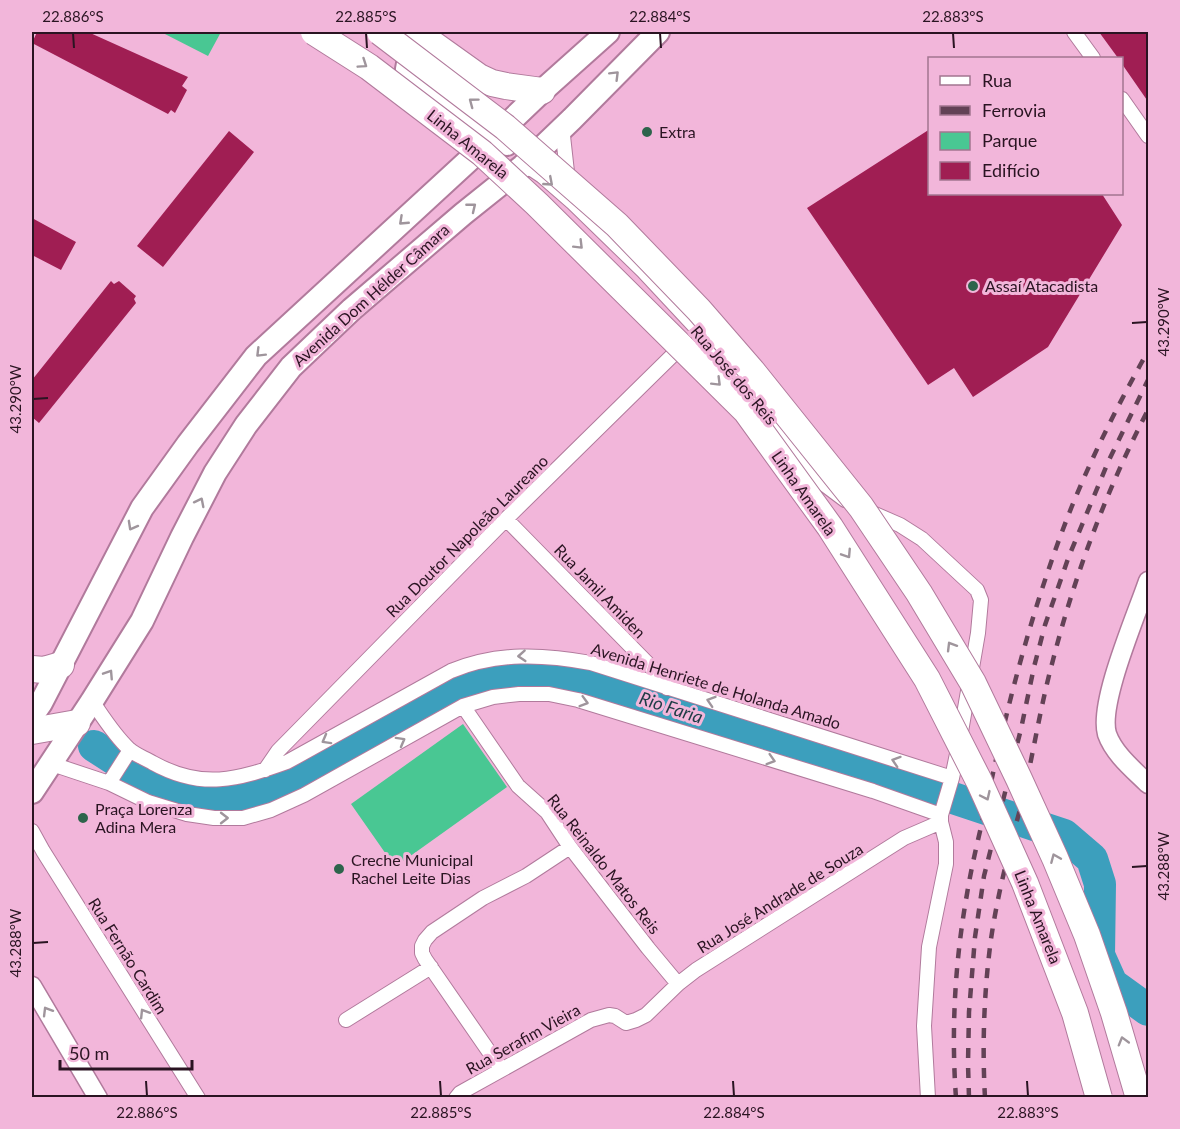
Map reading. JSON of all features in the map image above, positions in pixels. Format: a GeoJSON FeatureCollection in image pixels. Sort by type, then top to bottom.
{"type":"FeatureCollection","features":[{"type":"Feature","properties":{"kind":"highway","name":"Linha Amarela"},"geometry":{"type":"LineString","coordinates":[[314,32],[369,68],[482,153],[537,204],[746,411],[830,527],[927,679],[979,781],[1025,883],[1075,1013],[1099,1098]]}},
{"type":"Feature","properties":{"kind":"highway","name":"Linha Amarela"},"geometry":{"type":"LineString","coordinates":[[380,32],[506,126],[617,225],[699,310],[752,371],[861,507],[920,593],[973,683],[1019,779],[1087,935],[1114,1013],[1139,1098]]}},
{"type":"Feature","properties":{"kind":"highway"},"geometry":{"type":"LineString","coordinates":[[416,32],[478,77],[492,82],[542,90]]}},
{"type":"Feature","properties":{"kind":"highway"},"geometry":{"type":"LineString","coordinates":[[32,669],[44,670],[61,665]]}},
{"type":"Feature","properties":{"kind":"highway"},"geometry":{"type":"LineString","coordinates":[[32,731],[77,723]]}},
{"type":"Feature","properties":{"kind":"main road","name":"Avenida Dom Hélder Câmara"},"geometry":{"type":"LineString","coordinates":[[32,716],[41,703],[142,508],[256,356],[542,90],[609,32]]}},
{"type":"Feature","properties":{"kind":"main road","name":"Avenida Dom Hélder Câmara"},"geometry":{"type":"LineString","coordinates":[[32,792],[142,621],[215,473],[246,424],[291,367],[352,309],[523,166],[658,32]]}},
{"type":"Feature","properties":{"kind":"main road"},"geometry":{"type":"LineString","coordinates":[[443,51],[427,48],[409,58],[407,69],[412,79],[493,138],[525,147],[543,145]]}},
{"type":"Feature","properties":{"kind":"street"},"geometry":{"type":"LineString","coordinates":[[1074,32],[1092,57]]}},
{"type":"Feature","properties":{"kind":"street"},"geometry":{"type":"LineString","coordinates":[[1123,100],[1149,136]]}},
{"type":"Feature","properties":{"kind":"street"},"geometry":{"type":"LineString","coordinates":[[562,127],[569,188],[573,203]]}},
{"type":"Feature","properties":{"kind":"street","name":"Rua José dos Reis"},"geometry":{"type":"LineString","coordinates":[[523,166],[542,176],[573,203],[643,271],[698,330],[821,482],[844,499],[911,531],[977,590],[981,600],[980,620],[951,784],[942,814]]}},
{"type":"Feature","properties":{"kind":"street","name":"Rua Doutor Napoleão Laureano"},"geometry":{"type":"LineString","coordinates":[[265,770],[278,751],[506,519],[698,330]]}},
{"type":"Feature","properties":{"kind":"street","name":"Rua Jamil Amiden"},"geometry":{"type":"LineString","coordinates":[[506,519],[656,672],[667,688]]}},
{"type":"Feature","properties":{"kind":"street"},"geometry":{"type":"LineString","coordinates":[[1149,581],[1108,697],[1106,715],[1107,733],[1115,748],[1149,784]]}},
{"type":"Feature","properties":{"kind":"street","name":"Avenida Henriete de Holanda Amado"},"geometry":{"type":"LineString","coordinates":[[92,700],[128,753],[187,777],[208,780],[228,779],[287,762],[467,664],[528,655],[559,657],[591,663],[951,784]]}},
{"type":"Feature","properties":{"kind":"street"},"geometry":{"type":"LineString","coordinates":[[50,763],[113,776],[148,802],[187,814],[214,818],[243,818],[271,810],[304,795],[463,706],[493,697],[549,694],[578,700],[942,814],[946,864],[929,947],[924,1026],[928,1098]]}},
{"type":"Feature","properties":{"kind":"street","name":"Rua Reinaldo Matos Reis"},"geometry":{"type":"LineString","coordinates":[[463,706],[518,786],[547,812],[570,847],[678,984]]}},
{"type":"Feature","properties":{"kind":"street"},"geometry":{"type":"LineString","coordinates":[[113,776],[128,753]]}},
{"type":"Feature","properties":{"kind":"street","name":"Rua José Andrade de Souza"},"geometry":{"type":"LineString","coordinates":[[609,1015],[626,1023],[646,1015],[696,970],[942,814]]}},
{"type":"Feature","properties":{"kind":"street","name":"Rua Fernão Cardim"},"geometry":{"type":"LineString","coordinates":[[32,831],[67,891],[198,1098]]}},
{"type":"Feature","properties":{"kind":"street"},"geometry":{"type":"LineString","coordinates":[[501,1069],[422,953],[422,946],[432,932],[483,898],[526,876],[570,847]]}},
{"type":"Feature","properties":{"kind":"street"},"geometry":{"type":"LineString","coordinates":[[346,1020],[431,967]]}},
{"type":"Feature","properties":{"kind":"street"},"geometry":{"type":"LineString","coordinates":[[32,986],[98,1098]]}},
{"type":"Feature","properties":{"kind":"street","name":"Rua Serafim Vieira"},"geometry":{"type":"LineString","coordinates":[[456,1098],[460,1093],[501,1069],[574,1029],[601,1016],[609,1015]]}},
{"type":"Feature","properties":{"kind":"green space"},"geometry":{"type":"Polygon","coordinates":[[[161,32],[221,32],[208,56],[161,32]]]}},
{"type":"Feature","properties":{"kind":"green space"},"geometry":{"type":"Polygon","coordinates":[[[463,724],[507,787],[395,867],[351,804],[463,724]]]}},
{"type":"Feature","properties":{"kind":"building"},"geometry":{"type":"Polygon","coordinates":[[[37,32],[88,32],[188,77],[182,86],[187,90],[175,113],[171,110],[168,114],[32,43],[37,32]]]}},
{"type":"Feature","properties":{"kind":"building"},"geometry":{"type":"Polygon","coordinates":[[[1099,32],[1149,32],[1149,103],[1123,65],[1123,57],[1117,57],[1099,32]]]}},
{"type":"Feature","properties":{"kind":"building","name":"Assaí Atacadista"},"geometry":{"type":"Polygon","coordinates":[[[928,130],[928,195],[1103,195],[1122,225],[1048,347],[973,397],[954,368],[928,385],[807,208],[928,130]]]}},
{"type":"Feature","properties":{"kind":"building"},"geometry":{"type":"Polygon","coordinates":[[[229,131],[254,152],[163,267],[137,246],[229,131]]]}},
{"type":"Feature","properties":{"kind":"building"},"geometry":{"type":"Polygon","coordinates":[[[32,218],[76,242],[61,270],[32,255],[32,218]]]}},
{"type":"Feature","properties":{"kind":"building"},"geometry":{"type":"Polygon","coordinates":[[[111,281],[114,284],[119,281],[136,296],[134,299],[136,303],[39,423],[32,417],[32,380],[111,281]]]}},
{"type":"Feature","properties":{"kind":"waterway","name":"Rio Faria"},"geometry":{"type":"LineString","coordinates":[[94,746],[159,788],[199,797],[236,798],[272,788],[463,687],[506,675],[552,674],[593,682],[1064,835],[1092,859],[1100,884],[1099,955],[1112,984],[1148,1010]]}},
{"type":"Feature","properties":{"kind":"railway"},"geometry":{"type":"LineString","coordinates":[[956,1098],[954,1021],[963,919],[969,882],[1013,689],[1034,615],[1072,506],[1108,427],[1148,351]]}},
{"type":"Feature","properties":{"kind":"railway"},"geometry":{"type":"LineString","coordinates":[[969,1098],[969,1012],[975,937],[984,876],[1034,667],[1045,625],[1069,556],[1109,460],[1148,380]]}},
{"type":"Feature","properties":{"kind":"railway"},"geometry":{"type":"LineString","coordinates":[[985,1098],[984,1018],[991,939],[1000,888],[1023,799],[1041,710],[1071,596],[1093,532],[1148,410]]}},
{"type":"Feature","properties":{"kind":"place","name":"Extra"},"geometry":{"type":"Point","coordinates":[647,132]}},
{"type":"Feature","properties":{"kind":"place","name":"Assaí Atacadista"},"geometry":{"type":"Point","coordinates":[973,286]}},
{"type":"Feature","properties":{"kind":"place","name":"Praça Lorenza Adina Mera"},"geometry":{"type":"Point","coordinates":[83,818]}},
{"type":"Feature","properties":{"kind":"place","name":"Creche Municipal Rachel Leite Dias"},"geometry":{"type":"Point","coordinates":[339,869]}}]}
